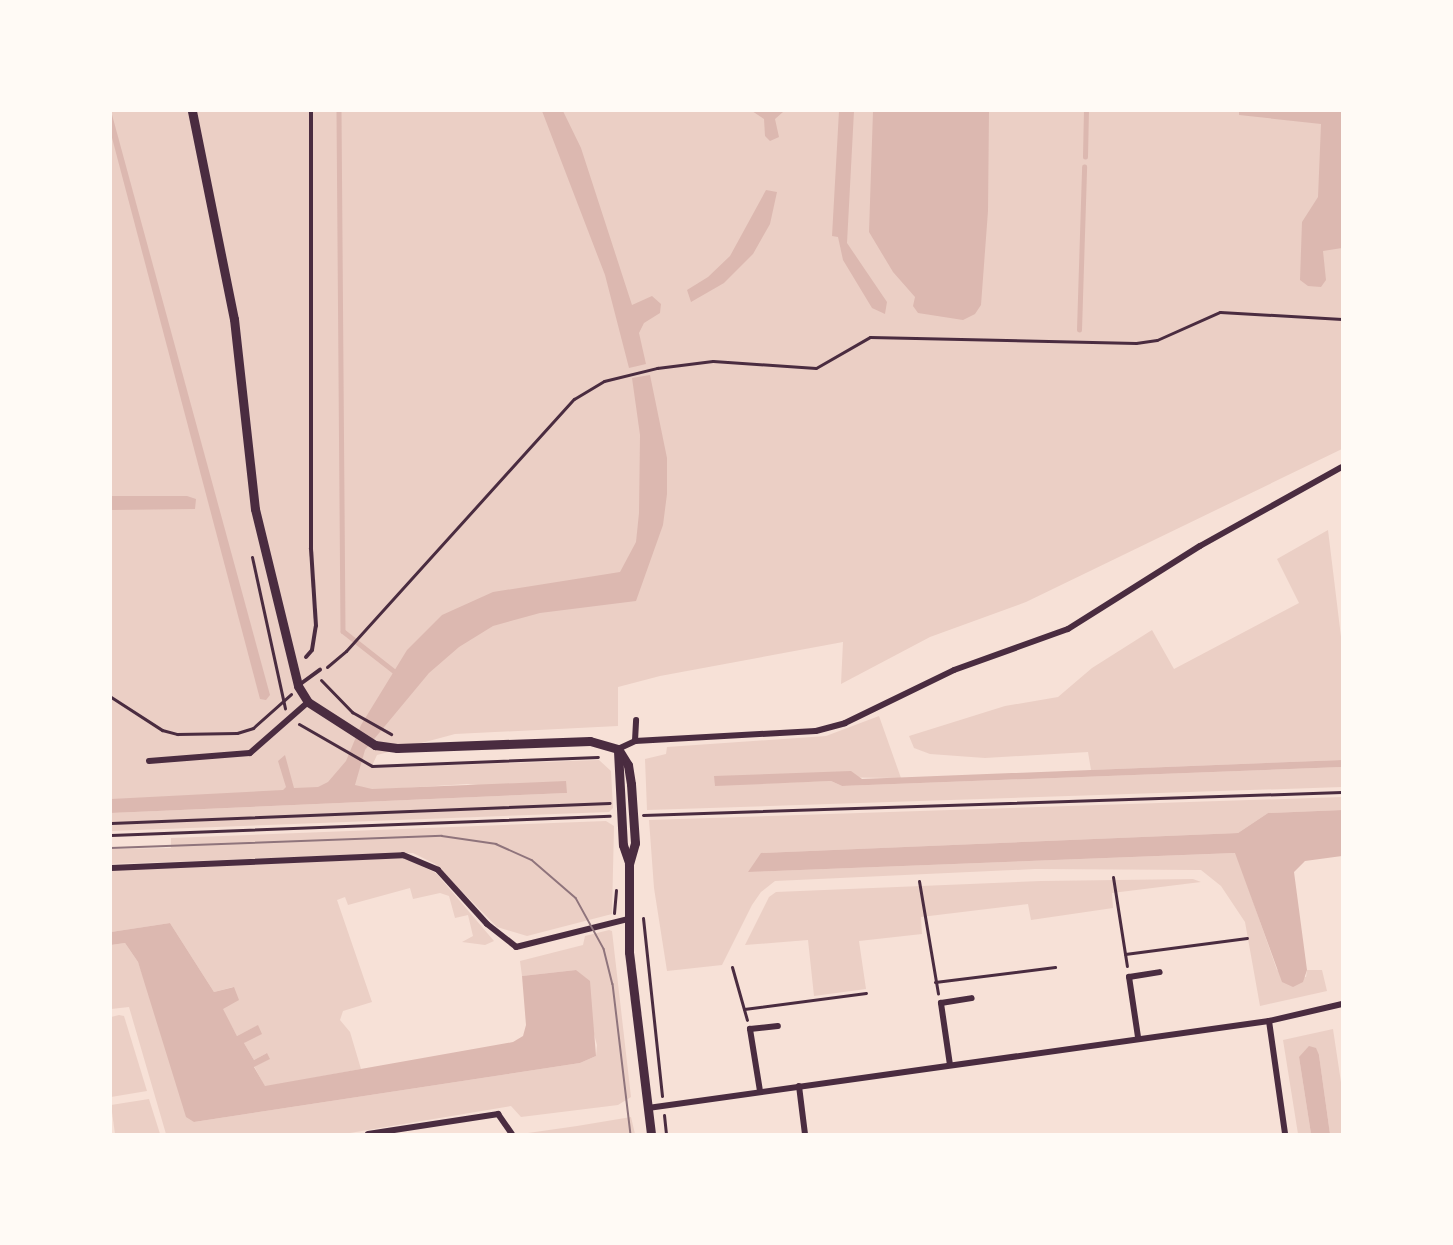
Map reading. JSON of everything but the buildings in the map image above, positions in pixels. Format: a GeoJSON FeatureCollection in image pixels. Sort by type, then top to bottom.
{"type":"FeatureCollection","features":[{"type":"Feature","properties":{"kind":"street"},"geometry":{"type":"LineString","coordinates":[[192,111],[234,319],[255,509],[298,686],[308,702],[353,734],[375,745],[397,748],[590,741],[618,749],[635,741],[806,731],[845,723],[954,670],[1068,629],[1209,540],[1342,467]]}},
{"type":"Feature","properties":{"kind":"street"},"geometry":{"type":"LineString","coordinates":[[149,761],[250,753],[308,702]]}},
{"type":"Feature","properties":{"kind":"street"},"geometry":{"type":"LineString","coordinates":[[635,741],[636,720]]}},
{"type":"Feature","properties":{"kind":"street"},"geometry":{"type":"LineString","coordinates":[[618,749],[620,816],[629,864],[628,919],[651,1134]]}},
{"type":"Feature","properties":{"kind":"street"},"geometry":{"type":"LineString","coordinates":[[618,749],[628,765],[633,815],[634,843],[629,864]]}},
{"type":"Feature","properties":{"kind":"street"},"geometry":{"type":"LineString","coordinates":[[111,868],[403,855],[438,870],[487,924],[516,947],[628,919]]}},
{"type":"Feature","properties":{"kind":"street"},"geometry":{"type":"LineString","coordinates":[[1138,1037],[1129,977],[1160,972]]}},
{"type":"Feature","properties":{"kind":"street"},"geometry":{"type":"LineString","coordinates":[[950,1065],[941,1003],[972,998]]}},
{"type":"Feature","properties":{"kind":"street"},"geometry":{"type":"LineString","coordinates":[[648,1108],[663,1104],[1138,1037],[1269,1021],[1342,1004]]}},
{"type":"Feature","properties":{"kind":"street"},"geometry":{"type":"LineString","coordinates":[[1269,1021],[1285,1134]]}},
{"type":"Feature","properties":{"kind":"street"},"geometry":{"type":"LineString","coordinates":[[760,1091],[750,1029],[778,1026]]}},
{"type":"Feature","properties":{"kind":"street"},"geometry":{"type":"LineString","coordinates":[[799,1086],[805,1134]]}},
{"type":"Feature","properties":{"kind":"street"},"geometry":{"type":"LineString","coordinates":[[368,1134],[498,1114],[512,1134]]}},
{"type":"Feature","properties":{"kind":"lane"},"geometry":{"type":"LineString","coordinates":[[306,657],[312,650],[316,626],[311,548],[311,111]]}},
{"type":"Feature","properties":{"kind":"lane"},"geometry":{"type":"LineString","coordinates":[[298,686],[320,670]]}},
{"type":"Feature","properties":{"kind":"path"},"geometry":{"type":"LineString","coordinates":[[320,670],[346,651],[574,399],[604,381],[672,365],[744,362],[816,368],[860,341],[884,336],[1147,342],[1220,312],[1342,319]]}},
{"type":"Feature","properties":{"kind":"path"},"geometry":{"type":"LineString","coordinates":[[315,673],[352,712],[387,731]]}},
{"type":"Feature","properties":{"kind":"path"},"geometry":{"type":"LineString","coordinates":[[111,698],[162,730],[177,734],[245,732],[282,703],[290,717],[309,733],[372,766],[599,757],[618,749]]}},
{"type":"Feature","properties":{"kind":"path"},"geometry":{"type":"LineString","coordinates":[[633,815],[1342,792]]}},
{"type":"Feature","properties":{"kind":"path"},"geometry":{"type":"LineString","coordinates":[[111,823],[620,803]]}},
{"type":"Feature","properties":{"kind":"path"},"geometry":{"type":"LineString","coordinates":[[111,835],[620,816]]}},
{"type":"Feature","properties":{"kind":"path"},"geometry":{"type":"LineString","coordinates":[[1113,877],[1129,977]]}},
{"type":"Feature","properties":{"kind":"path"},"geometry":{"type":"LineString","coordinates":[[919,882],[935,982],[941,1003]]}},
{"type":"Feature","properties":{"kind":"path"},"geometry":{"type":"LineString","coordinates":[[642,907],[666,1134]]}},
{"type":"Feature","properties":{"kind":"path"},"geometry":{"type":"LineString","coordinates":[[1125,954],[1246,938]]}},
{"type":"Feature","properties":{"kind":"path"},"geometry":{"type":"LineString","coordinates":[[732,967],[750,1029]]}},
{"type":"Feature","properties":{"kind":"path"},"geometry":{"type":"LineString","coordinates":[[935,982],[1055,967]]}},
{"type":"Feature","properties":{"kind":"path"},"geometry":{"type":"LineString","coordinates":[[744,1009],[866,993]]}},
{"type":"Feature","properties":{"kind":"shaded area"},"geometry":{"type":"Polygon","coordinates":[[[111,111],[1342,111],[1342,449],[1026,602],[930,637],[841,684],[843,642],[660,676],[618,687],[618,726],[455,734],[377,755],[371,768],[599,760],[611,771],[613,808],[609,812],[111,831],[111,813],[567,793],[467,784],[111,806],[111,111]]]}},
{"type":"Feature","properties":{"kind":"shaded area"},"geometry":{"type":"Polygon","coordinates":[[[111,111],[270,695],[266,700],[260,699],[111,134],[111,111]]]}},
{"type":"Feature","properties":{"kind":"shaded area"},"geometry":{"type":"Polygon","coordinates":[[[542,111],[563,111],[581,148],[632,305],[652,296],[661,304],[660,313],[644,323],[639,333],[646,364],[629,368],[605,275],[542,111]]]}},
{"type":"Feature","properties":{"kind":"shaded area"},"geometry":{"type":"Polygon","coordinates":[[[752,111],[806,111],[783,112],[775,119],[779,137],[770,141],[765,136],[764,119],[752,111]]]}},
{"type":"Feature","properties":{"kind":"shaded area"},"geometry":{"type":"Polygon","coordinates":[[[839,111],[854,111],[847,243],[887,302],[885,314],[872,308],[843,260],[838,237],[832,236],[839,111]]]}},
{"type":"Feature","properties":{"kind":"shaded area"},"geometry":{"type":"Polygon","coordinates":[[[873,111],[989,111],[988,211],[981,305],[975,314],[963,320],[918,313],[913,306],[915,297],[893,272],[869,232],[873,111]]]}},
{"type":"Feature","properties":{"kind":"shaded area"},"geometry":{"type":"Polygon","coordinates":[[[1239,111],[1342,111],[1342,248],[1323,251],[1326,280],[1321,287],[1308,286],[1300,280],[1302,222],[1318,197],[1321,124],[1239,115],[1239,111]]]}},
{"type":"Feature","properties":{"kind":"shaded area"},"geometry":{"type":"Polygon","coordinates":[[[766,190],[777,192],[770,224],[753,254],[724,283],[691,302],[687,290],[708,277],[730,256],[766,190]]]}},
{"type":"Feature","properties":{"kind":"shaded area"},"geometry":{"type":"Polygon","coordinates":[[[650,375],[667,458],[667,494],[663,525],[636,601],[540,613],[493,626],[459,647],[429,673],[365,750],[355,785],[372,789],[566,781],[567,793],[111,813],[111,799],[283,790],[286,787],[278,761],[285,755],[294,788],[318,787],[328,782],[346,761],[361,725],[407,650],[442,615],[493,592],[620,572],[636,542],[639,513],[640,435],[632,378],[650,375]]]}},
{"type":"Feature","properties":{"kind":"shaded area"},"geometry":{"type":"Polygon","coordinates":[[[111,496],[187,496],[196,499],[195,509],[111,510],[111,496]]]}},
{"type":"Feature","properties":{"kind":"shaded area"},"geometry":{"type":"Polygon","coordinates":[[[1328,530],[1342,645],[1342,760],[1091,770],[1088,752],[985,758],[930,754],[914,748],[909,736],[1005,706],[1058,697],[1092,668],[1152,630],[1174,669],[1299,603],[1277,559],[1328,530]]]}},
{"type":"Feature","properties":{"kind":"shaded area"},"geometry":{"type":"Polygon","coordinates":[[[879,716],[901,778],[715,776],[715,785],[831,781],[842,786],[1342,767],[1342,787],[647,810],[645,759],[666,754],[667,747],[826,736],[879,716]]]}},
{"type":"Feature","properties":{"kind":"shaded area"},"geometry":{"type":"Polygon","coordinates":[[[1342,760],[1342,767],[842,786],[831,781],[715,786],[714,776],[851,771],[862,779],[1342,760]]]}},
{"type":"Feature","properties":{"kind":"shaded area"},"geometry":{"type":"Polygon","coordinates":[[[1342,797],[1342,810],[1268,813],[1238,833],[762,853],[749,872],[1236,853],[1277,970],[1306,977],[1307,970],[1322,970],[1327,991],[1260,1006],[1245,922],[1221,886],[1201,870],[1035,869],[775,881],[761,892],[752,905],[722,965],[667,971],[654,888],[649,820],[1342,797]]]}},
{"type":"Feature","properties":{"kind":"shaded area"},"geometry":{"type":"Polygon","coordinates":[[[1342,810],[1342,856],[1305,861],[1294,872],[1307,970],[1303,982],[1293,987],[1282,982],[1235,853],[748,872],[761,853],[1238,833],[1268,813],[1342,810]]]}},
{"type":"Feature","properties":{"kind":"shaded area"},"geometry":{"type":"Polygon","coordinates":[[[606,821],[614,826],[612,914],[527,936],[497,927],[435,864],[413,853],[111,864],[111,849],[171,848],[171,838],[606,821]]]}},
{"type":"Feature","properties":{"kind":"shaded area"},"geometry":{"type":"Polygon","coordinates":[[[405,858],[436,873],[494,941],[485,945],[462,942],[473,936],[468,915],[455,918],[449,896],[440,893],[413,899],[410,888],[348,905],[345,897],[337,900],[372,1002],[343,1011],[340,1020],[350,1032],[361,1069],[265,1087],[254,1066],[267,1053],[254,1060],[244,1043],[257,1026],[237,1036],[222,1009],[233,987],[214,992],[170,923],[111,932],[111,870],[405,858]]]}},
{"type":"Feature","properties":{"kind":"shaded area"},"geometry":{"type":"Polygon","coordinates":[[[1193,879],[1201,882],[1112,893],[1113,908],[1031,920],[1028,904],[921,917],[922,934],[859,941],[866,989],[814,996],[808,940],[745,945],[769,897],[776,892],[1041,881],[1193,879]]]}},
{"type":"Feature","properties":{"kind":"shaded area"},"geometry":{"type":"Polygon","coordinates":[[[170,923],[214,992],[234,987],[239,1000],[223,1009],[237,1036],[258,1025],[262,1034],[244,1043],[254,1060],[267,1053],[270,1059],[254,1067],[265,1086],[513,1042],[523,1036],[526,1025],[522,976],[576,970],[590,981],[596,1056],[580,1063],[194,1122],[186,1117],[138,962],[125,943],[111,945],[111,932],[170,923]]]}},
{"type":"Feature","properties":{"kind":"shaded area"},"geometry":{"type":"Polygon","coordinates":[[[612,931],[631,1097],[618,1105],[521,1117],[511,1106],[344,1134],[166,1134],[129,1007],[111,1009],[111,945],[125,943],[138,962],[194,1122],[580,1063],[596,1056],[597,1045],[576,970],[522,976],[520,961],[583,945],[585,936],[612,931]]]}},
{"type":"Feature","properties":{"kind":"shaded area"},"geometry":{"type":"Polygon","coordinates":[[[124,1016],[147,1091],[111,1097],[111,1017],[124,1016]]]}},
{"type":"Feature","properties":{"kind":"shaded area"},"geometry":{"type":"Polygon","coordinates":[[[1333,1029],[1342,1089],[1342,1134],[1330,1134],[1319,1055],[1299,1057],[1311,1134],[1298,1134],[1283,1040],[1333,1029]]]}},
{"type":"Feature","properties":{"kind":"shaded area"},"geometry":{"type":"Polygon","coordinates":[[[1309,1046],[1316,1048],[1319,1055],[1330,1134],[1311,1134],[1299,1057],[1309,1046]]]}},
{"type":"Feature","properties":{"kind":"shaded area"},"geometry":{"type":"Polygon","coordinates":[[[149,1099],[160,1134],[115,1134],[111,1105],[149,1099]]]}},
{"type":"Feature","properties":{"kind":"shaded area"},"geometry":{"type":"Polygon","coordinates":[[[631,1117],[635,1134],[521,1134],[577,1126],[631,1117]]]}},
{"type":"Feature","properties":{"kind":"waterway"},"geometry":{"type":"LineString","coordinates":[[339,111],[343,631],[394,671]]}},
{"type":"Feature","properties":{"kind":"waterway"},"geometry":{"type":"LineString","coordinates":[[1085,157],[1086,111]]}},
{"type":"Feature","properties":{"kind":"waterway"},"geometry":{"type":"LineString","coordinates":[[1079,330],[1084,167]]}},
{"type":"Feature","properties":{"kind":"tram line"},"geometry":{"type":"LineString","coordinates":[[111,848],[442,836],[496,844],[532,860],[576,898],[604,949],[613,984],[631,1134]]}}]}
